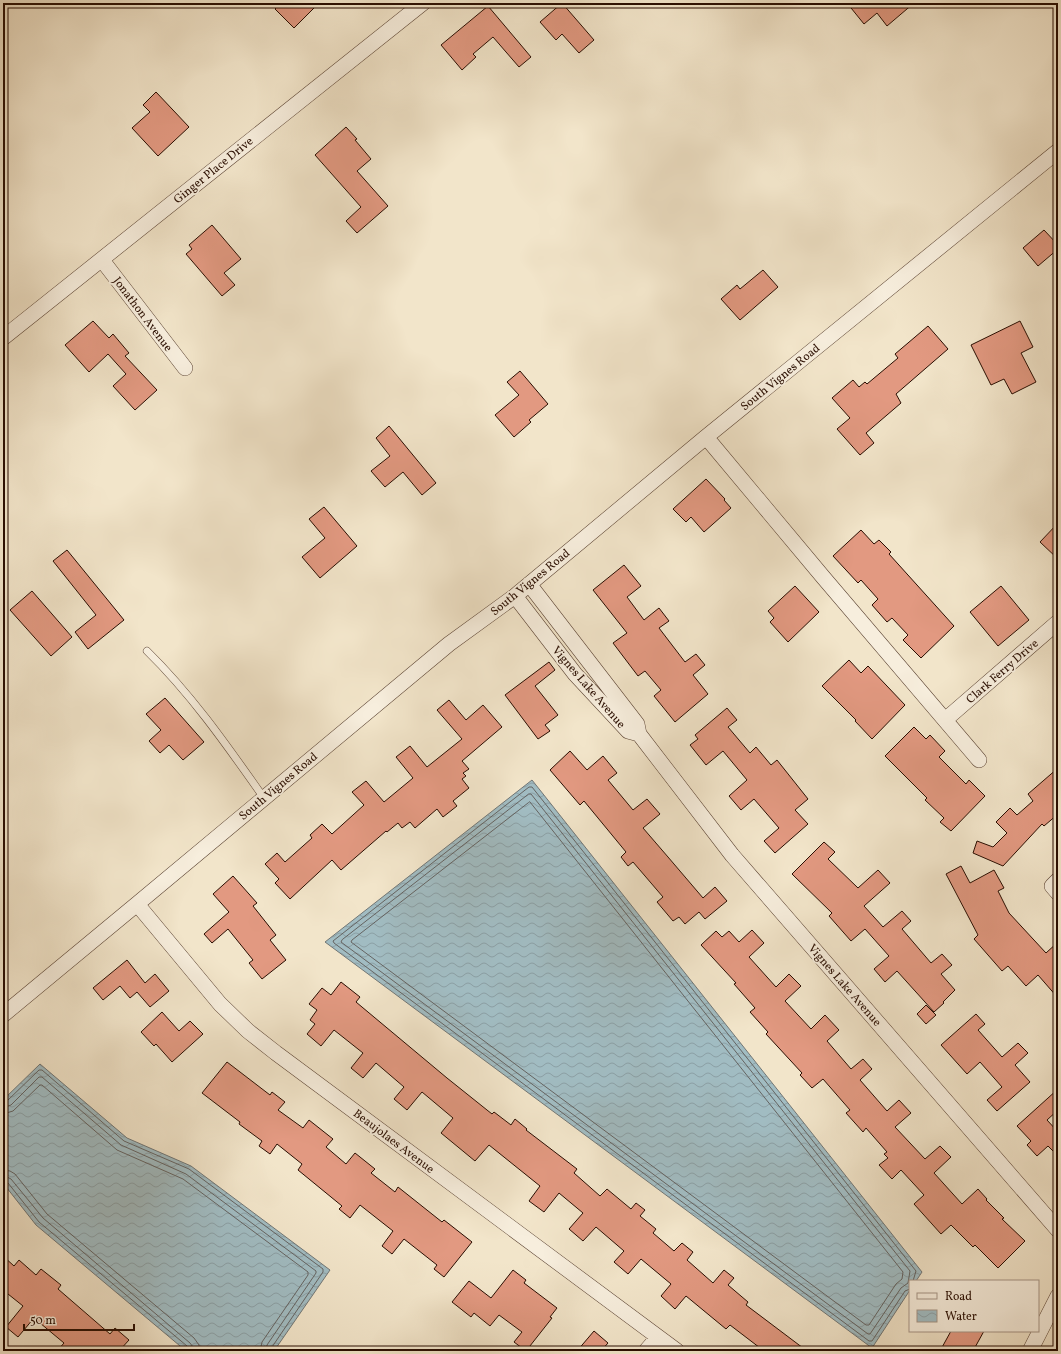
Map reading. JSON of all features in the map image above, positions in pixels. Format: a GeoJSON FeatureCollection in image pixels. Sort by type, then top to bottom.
{"type":"FeatureCollection","features":[{"type":"Feature","properties":{"kind":"street","name":"Ginger Place Drive"},"geometry":{"type":"LineString","coordinates":[[3,338],[422,3]]}},
{"type":"Feature","properties":{"kind":"street","name":"South Vignes Road"},"geometry":{"type":"LineString","coordinates":[[3,1015],[449,644],[529,584],[706,437],[1058,151]]}},
{"type":"Feature","properties":{"kind":"street","name":"Jonathon Avenue"},"geometry":{"type":"LineString","coordinates":[[102,260],[185,368]]}},
{"type":"Feature","properties":{"kind":"street"},"geometry":{"type":"LineString","coordinates":[[706,437],[823,577],[980,760]]}},
{"type":"Feature","properties":{"kind":"street","name":"Vignes Lake Avenue"},"geometry":{"type":"LineString","coordinates":[[529,584],[637,724],[639,734],[748,874],[1058,1230]]}},
{"type":"Feature","properties":{"kind":"street","name":"Vignes Lake Avenue"},"geometry":{"type":"LineString","coordinates":[[514,596],[575,674],[628,731],[639,734]]}},
{"type":"Feature","properties":{"kind":"street","name":"Clark Ferry Drive"},"geometry":{"type":"LineString","coordinates":[[945,720],[1058,622]]}},
{"type":"Feature","properties":{"kind":"street","name":"Beaujolaes Avenue"},"geometry":{"type":"LineString","coordinates":[[137,904],[212,994],[248,1031],[276,1054],[677,1351]]}},
{"type":"Feature","properties":{"kind":"street"},"geometry":{"type":"LineString","coordinates":[[1030,1351],[1058,1296]]}},
{"type":"Feature","properties":{"kind":"street"},"geometry":{"type":"LineString","coordinates":[[646,1351],[658,1337]]}},
{"type":"Feature","properties":{"kind":"lane"},"geometry":{"type":"LineString","coordinates":[[147,651],[167,671],[204,714],[264,798]]}},
{"type":"Feature","properties":{"kind":"water"},"geometry":{"type":"Polygon","coordinates":[[[532,780],[922,1272],[917,1280],[909,1280],[909,1292],[872,1348],[325,942],[532,780]]]}},
{"type":"Feature","properties":{"kind":"water"},"geometry":{"type":"Polygon","coordinates":[[[40,1064],[127,1138],[191,1166],[330,1270],[274,1351],[186,1351],[36,1225],[3,1183],[3,1100],[40,1064]]]}},
{"type":"Feature","properties":{"kind":"building"},"geometry":{"type":"Polygon","coordinates":[[[281,3],[319,3],[294,28],[275,9],[281,3]]]}},
{"type":"Feature","properties":{"kind":"building"},"geometry":{"type":"Polygon","coordinates":[[[562,3],[594,40],[579,53],[562,34],[556,40],[540,22],[562,3]]]}},
{"type":"Feature","properties":{"kind":"building"},"geometry":{"type":"Polygon","coordinates":[[[847,3],[914,3],[887,26],[877,13],[864,24],[847,3]]]}},
{"type":"Feature","properties":{"kind":"building"},"geometry":{"type":"Polygon","coordinates":[[[488,6],[531,57],[519,67],[493,37],[473,54],[476,57],[462,70],[441,45],[488,6]]]}},
{"type":"Feature","properties":{"kind":"building"},"geometry":{"type":"Polygon","coordinates":[[[156,92],[189,127],[158,156],[132,128],[150,112],[143,105],[156,92]]]}},
{"type":"Feature","properties":{"kind":"building"},"geometry":{"type":"Polygon","coordinates":[[[346,127],[357,139],[355,140],[371,159],[357,171],[388,206],[357,233],[346,221],[361,207],[315,155],[346,127]]]}},
{"type":"Feature","properties":{"kind":"building"},"geometry":{"type":"Polygon","coordinates":[[[212,225],[241,259],[224,273],[235,285],[222,296],[186,254],[192,249],[189,245],[212,225]]]}},
{"type":"Feature","properties":{"kind":"building"},"geometry":{"type":"Polygon","coordinates":[[[1044,230],[1058,245],[1058,249],[1038,266],[1023,248],[1044,230]]]}},
{"type":"Feature","properties":{"kind":"building"},"geometry":{"type":"Polygon","coordinates":[[[763,270],[778,287],[740,320],[721,299],[737,285],[740,289],[763,270]]]}},
{"type":"Feature","properties":{"kind":"building"},"geometry":{"type":"Polygon","coordinates":[[[93,321],[109,338],[113,334],[129,353],[125,356],[157,390],[135,410],[113,386],[126,374],[108,354],[89,372],[65,345],[93,321]]]}},
{"type":"Feature","properties":{"kind":"building"},"geometry":{"type":"Polygon","coordinates":[[[1020,321],[1033,347],[1021,353],[1036,382],[1012,394],[1004,379],[991,385],[971,345],[1020,321]]]}},
{"type":"Feature","properties":{"kind":"building"},"geometry":{"type":"Polygon","coordinates":[[[928,326],[948,349],[896,394],[901,403],[866,433],[874,443],[860,455],[837,429],[850,418],[832,398],[853,380],[859,387],[865,382],[867,384],[898,358],[895,354],[928,326]]]}},
{"type":"Feature","properties":{"kind":"building"},"geometry":{"type":"Polygon","coordinates":[[[520,371],[548,404],[529,420],[531,422],[514,437],[495,415],[519,395],[507,382],[520,371]]]}},
{"type":"Feature","properties":{"kind":"building"},"geometry":{"type":"Polygon","coordinates":[[[389,426],[436,483],[422,495],[403,472],[385,487],[371,471],[390,456],[376,438],[389,426]]]}},
{"type":"Feature","properties":{"kind":"building"},"geometry":{"type":"Polygon","coordinates":[[[706,479],[725,499],[724,500],[731,508],[704,532],[691,517],[686,522],[673,509],[706,479]]]}},
{"type":"Feature","properties":{"kind":"building"},"geometry":{"type":"Polygon","coordinates":[[[324,507],[357,546],[320,578],[302,557],[325,538],[309,519],[324,507]]]}},
{"type":"Feature","properties":{"kind":"building"},"geometry":{"type":"Polygon","coordinates":[[[1058,523],[1058,559],[1040,542],[1058,523]]]}},
{"type":"Feature","properties":{"kind":"building"},"geometry":{"type":"Polygon","coordinates":[[[861,530],[874,544],[879,540],[891,552],[889,554],[954,626],[921,658],[903,640],[908,635],[892,618],[887,622],[872,605],[878,599],[861,580],[858,583],[833,556],[861,530]]]}},
{"type":"Feature","properties":{"kind":"building"},"geometry":{"type":"Polygon","coordinates":[[[67,550],[124,620],[88,649],[75,632],[96,615],[53,561],[67,550]]]}},
{"type":"Feature","properties":{"kind":"building"},"geometry":{"type":"Polygon","coordinates":[[[624,565],[641,586],[627,597],[644,620],[659,608],[669,621],[659,628],[685,662],[696,654],[705,665],[693,675],[708,694],[675,722],[654,696],[661,690],[645,671],[638,676],[613,643],[627,633],[593,590],[624,565]]]}},
{"type":"Feature","properties":{"kind":"building"},"geometry":{"type":"Polygon","coordinates":[[[795,586],[819,612],[788,642],[770,622],[774,618],[768,611],[795,586]]]}},
{"type":"Feature","properties":{"kind":"building"},"geometry":{"type":"Polygon","coordinates":[[[1001,586],[1029,620],[998,646],[970,612],[1001,586]]]}},
{"type":"Feature","properties":{"kind":"building"},"geometry":{"type":"Polygon","coordinates":[[[32,591],[72,637],[51,656],[10,610],[32,591]]]}},
{"type":"Feature","properties":{"kind":"building"},"geometry":{"type":"Polygon","coordinates":[[[849,660],[861,673],[868,666],[905,705],[872,739],[855,721],[856,720],[822,686],[849,660]]]}},
{"type":"Feature","properties":{"kind":"building"},"geometry":{"type":"Polygon","coordinates":[[[549,662],[555,670],[535,686],[558,715],[545,725],[550,731],[538,739],[505,695],[549,662]]]}},
{"type":"Feature","properties":{"kind":"building"},"geometry":{"type":"Polygon","coordinates":[[[165,698],[204,742],[183,760],[169,745],[160,753],[149,741],[161,730],[146,714],[165,698]]]}},
{"type":"Feature","properties":{"kind":"building"},"geometry":{"type":"Polygon","coordinates":[[[449,700],[466,720],[483,705],[502,727],[462,761],[469,769],[463,773],[466,776],[462,779],[469,788],[453,801],[457,806],[443,817],[437,809],[415,828],[410,822],[402,828],[398,823],[387,832],[386,831],[341,870],[332,860],[290,899],[275,883],[279,879],[265,864],[277,853],[285,862],[312,838],[310,835],[322,824],[332,834],[364,805],[352,792],[366,781],[384,802],[413,778],[396,757],[410,746],[427,767],[462,739],[437,710],[449,700]]]}},
{"type":"Feature","properties":{"kind":"building"},"geometry":{"type":"Polygon","coordinates":[[[727,708],[737,720],[728,727],[750,753],[756,747],[771,765],[777,760],[808,799],[795,810],[808,824],[775,853],[764,841],[779,828],[754,799],[741,810],[729,796],[747,780],[723,751],[706,765],[690,745],[698,739],[695,735],[727,708]]]}},
{"type":"Feature","properties":{"kind":"building"},"geometry":{"type":"Polygon","coordinates":[[[914,727],[926,739],[930,735],[945,751],[939,757],[966,784],[969,780],[985,796],[951,831],[940,822],[944,818],[925,800],[927,798],[885,756],[914,727]]]}},
{"type":"Feature","properties":{"kind":"building"},"geometry":{"type":"Polygon","coordinates":[[[570,751],[587,770],[603,756],[617,773],[608,780],[633,810],[647,799],[660,814],[643,828],[703,898],[715,887],[727,901],[705,919],[699,912],[685,924],[679,917],[673,921],[657,902],[663,897],[633,862],[628,866],[621,857],[626,852],[584,801],[580,805],[550,770],[570,751]]]}},
{"type":"Feature","properties":{"kind":"building"},"geometry":{"type":"Polygon","coordinates":[[[1058,768],[1058,814],[1044,826],[1042,824],[1003,866],[973,853],[977,841],[993,847],[1007,833],[996,822],[1010,808],[1017,815],[1033,801],[1028,794],[1058,768]]]}},
{"type":"Feature","properties":{"kind":"building"},"geometry":{"type":"Polygon","coordinates":[[[824,842],[835,852],[828,859],[858,888],[878,870],[890,883],[864,906],[883,927],[902,911],[911,921],[902,929],[931,963],[942,954],[952,965],[941,974],[955,990],[934,1012],[897,971],[885,982],[874,969],[889,956],[865,929],[851,941],[829,916],[832,913],[792,874],[824,842]]]}},
{"type":"Feature","properties":{"kind":"building"},"geometry":{"type":"Polygon","coordinates":[[[961,866],[970,883],[994,870],[1004,888],[998,891],[1009,913],[1046,953],[1058,942],[1058,998],[1038,975],[1026,986],[1008,966],[1002,971],[974,939],[978,935],[946,874],[961,866]]]}},
{"type":"Feature","properties":{"kind":"building"},"geometry":{"type":"Polygon","coordinates":[[[233,876],[257,903],[253,906],[276,935],[270,940],[286,960],[262,979],[249,963],[253,960],[228,929],[212,943],[204,934],[229,912],[213,894],[233,876]]]}},
{"type":"Feature","properties":{"kind":"building"},"geometry":{"type":"Polygon","coordinates":[[[752,930],[764,943],[749,957],[776,987],[789,974],[801,986],[785,1001],[811,1029],[825,1015],[839,1030],[827,1041],[851,1069],[863,1059],[872,1069],[860,1080],[887,1111],[899,1100],[911,1113],[895,1127],[925,1159],[940,1146],[951,1157],[934,1173],[962,1204],[978,1189],[987,1199],[986,1200],[1004,1218],[1002,1219],[1025,1241],[998,1268],[975,1245],[973,1247],[951,1225],[941,1234],[914,1204],[924,1195],[901,1170],[892,1179],[879,1165],[888,1158],[884,1154],[887,1152],[866,1128],[863,1132],[846,1113],[850,1110],[823,1079],[812,1088],[800,1075],[802,1073],[766,1034],[768,1032],[750,1012],[755,1008],[734,984],[736,983],[701,945],[716,931],[722,937],[729,931],[739,942],[752,930]]]}},
{"type":"Feature","properties":{"kind":"building"},"geometry":{"type":"Polygon","coordinates":[[[127,960],[145,983],[155,974],[169,991],[150,1007],[137,992],[130,998],[120,986],[103,1000],[93,988],[127,960]]]}},
{"type":"Feature","properties":{"kind":"building"},"geometry":{"type":"Polygon","coordinates":[[[341,982],[360,997],[356,1002],[447,1078],[492,1114],[494,1112],[511,1125],[515,1119],[527,1129],[526,1130],[577,1169],[574,1173],[600,1196],[607,1189],[631,1209],[636,1203],[645,1210],[640,1216],[656,1229],[653,1233],[674,1251],[682,1243],[693,1252],[687,1260],[713,1283],[724,1270],[734,1278],[728,1285],[748,1302],[746,1305],[807,1351],[764,1351],[730,1325],[726,1329],[686,1296],[675,1309],[661,1296],[671,1284],[641,1259],[628,1274],[614,1262],[624,1251],[596,1227],[583,1241],[569,1229],[583,1213],[559,1193],[544,1212],[529,1201],[540,1186],[489,1145],[475,1161],[441,1133],[453,1118],[422,1092],[407,1110],[394,1099],[404,1087],[376,1063],[363,1078],[351,1068],[363,1053],[334,1030],[321,1046],[307,1034],[315,1024],[310,1020],[317,1010],[309,1004],[322,988],[331,995],[341,982]]]}},
{"type":"Feature","properties":{"kind":"building"},"geometry":{"type":"Polygon","coordinates":[[[926,1005],[936,1015],[926,1024],[917,1014],[926,1005]]]}},
{"type":"Feature","properties":{"kind":"building"},"geometry":{"type":"Polygon","coordinates":[[[162,1012],[179,1031],[190,1021],[203,1034],[172,1062],[156,1044],[154,1046],[141,1032],[162,1012]]]}},
{"type":"Feature","properties":{"kind":"building"},"geometry":{"type":"Polygon","coordinates":[[[976,1014],[985,1024],[978,1030],[1002,1057],[1018,1043],[1028,1053],[1015,1065],[1030,1082],[997,1111],[987,1100],[1002,1087],[980,1062],[967,1074],[941,1045],[976,1014]]]}},
{"type":"Feature","properties":{"kind":"building"},"geometry":{"type":"Polygon","coordinates":[[[227,1062],[270,1095],[272,1092],[285,1102],[278,1110],[303,1128],[309,1120],[333,1139],[326,1147],[346,1164],[355,1153],[375,1169],[371,1173],[395,1192],[398,1187],[442,1222],[444,1220],[472,1242],[444,1277],[434,1269],[437,1265],[404,1239],[392,1254],[382,1246],[393,1231],[360,1205],[350,1218],[339,1209],[342,1206],[298,1170],[302,1164],[277,1144],[270,1154],[259,1146],[262,1141],[202,1093],[227,1062]]]}},
{"type":"Feature","properties":{"kind":"building"},"geometry":{"type":"Polygon","coordinates":[[[1058,1089],[1058,1110],[1047,1120],[1058,1132],[1058,1156],[1048,1146],[1037,1156],[1027,1145],[1031,1141],[1017,1126],[1058,1089]]]}},
{"type":"Feature","properties":{"kind":"building"},"geometry":{"type":"Polygon","coordinates":[[[3,1256],[14,1266],[19,1260],[36,1275],[41,1269],[61,1285],[58,1289],[110,1334],[115,1328],[129,1340],[119,1351],[57,1351],[64,1343],[34,1318],[18,1337],[6,1327],[23,1306],[3,1290],[3,1256]]]}},
{"type":"Feature","properties":{"kind":"building"},"geometry":{"type":"Polygon","coordinates":[[[513,1270],[526,1280],[524,1283],[557,1308],[550,1317],[552,1318],[526,1351],[514,1342],[522,1332],[499,1315],[490,1326],[474,1313],[471,1317],[452,1302],[469,1281],[491,1298],[513,1270]]]}},
{"type":"Feature","properties":{"kind":"building"},"geometry":{"type":"Polygon","coordinates":[[[594,1331],[608,1343],[601,1351],[577,1351],[594,1331]]]}},
{"type":"Feature","properties":{"kind":"building"},"geometry":{"type":"Polygon","coordinates":[[[950,1332],[983,1332],[973,1351],[940,1351],[950,1332]]]}}]}
